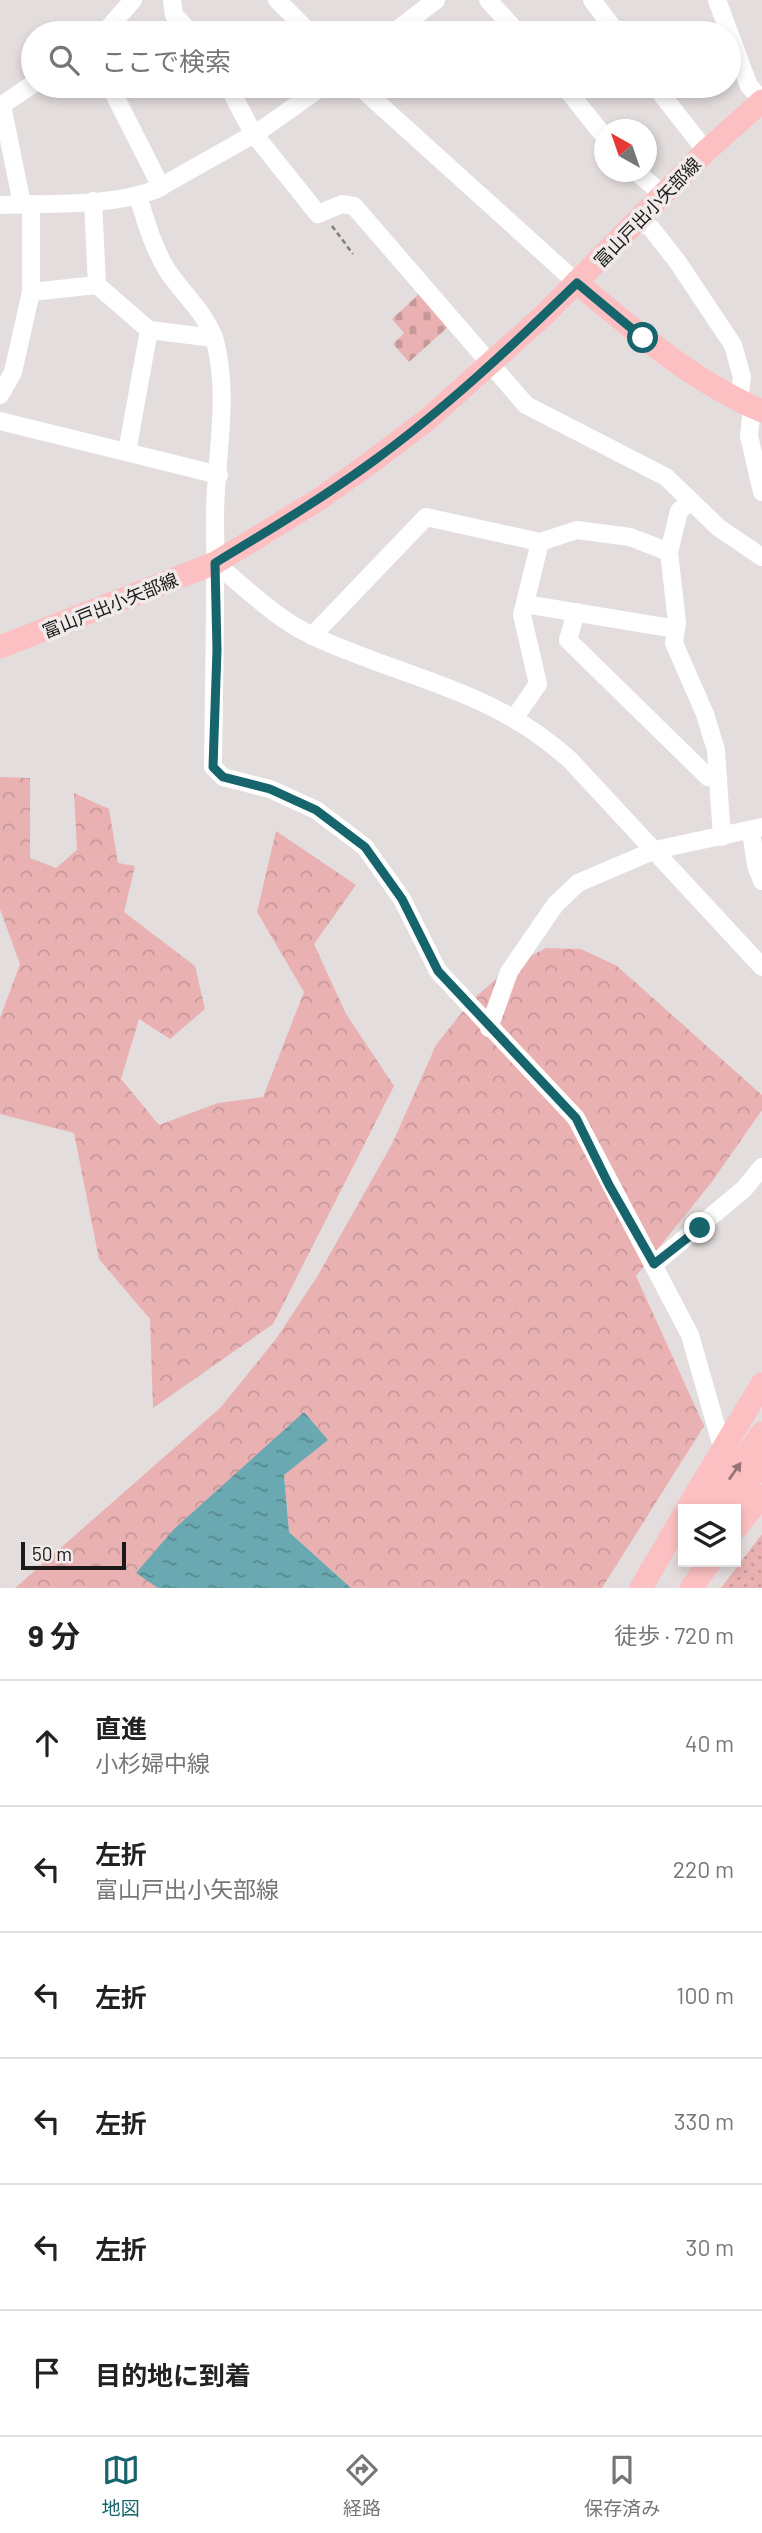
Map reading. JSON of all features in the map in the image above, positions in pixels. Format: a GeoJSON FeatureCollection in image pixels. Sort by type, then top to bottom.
{"type":"FeatureCollection","features":[{"type":"Feature","properties":{"kind":"main road","name":"富山戸出小矢部線"},"geometry":{"type":"LineString","coordinates":[[0,647],[215,563],[318,500],[374,460],[428,419],[577,283],[706,151],[762,100]]}},
{"type":"Feature","properties":{"kind":"main road"},"geometry":{"type":"LineString","coordinates":[[577,283],[643,338],[751,405]]}},
{"type":"Feature","properties":{"kind":"main road"},"geometry":{"type":"LineString","coordinates":[[690,1504],[762,1384]]}},
{"type":"Feature","properties":{"kind":"main road"},"geometry":{"type":"LineString","coordinates":[[712,1504],[762,1433]]}},
{"type":"Feature","properties":{"kind":"main road"},"geometry":{"type":"LineString","coordinates":[[733,1504],[762,1462]]}},
{"type":"Feature","properties":{"kind":"main road"},"geometry":{"type":"LineString","coordinates":[[741,1522],[762,1496]]}},
{"type":"Feature","properties":{"kind":"main road"},"geometry":{"type":"LineString","coordinates":[[641,1588],[678,1525]]}},
{"type":"Feature","properties":{"kind":"main road"},"geometry":{"type":"LineString","coordinates":[[652,1588],[678,1551]]}},
{"type":"Feature","properties":{"kind":"main road"},"geometry":{"type":"LineString","coordinates":[[674,1588],[689,1567]]}},
{"type":"Feature","properties":{"kind":"main road"},"geometry":{"type":"LineString","coordinates":[[691,1588],[706,1567]]}},
{"type":"Feature","properties":{"kind":"street"},"geometry":{"type":"LineString","coordinates":[[115,21],[134,0]]}},
{"type":"Feature","properties":{"kind":"street"},"geometry":{"type":"LineString","coordinates":[[172,0],[174,15],[180,21]]}},
{"type":"Feature","properties":{"kind":"street"},"geometry":{"type":"LineString","coordinates":[[277,0],[298,21]]}},
{"type":"Feature","properties":{"kind":"street"},"geometry":{"type":"LineString","coordinates":[[488,0],[507,21]]}},
{"type":"Feature","properties":{"kind":"street"},"geometry":{"type":"LineString","coordinates":[[592,0],[608,21]]}},
{"type":"Feature","properties":{"kind":"street"},"geometry":{"type":"LineString","coordinates":[[716,0],[724,21]]}},
{"type":"Feature","properties":{"kind":"street"},"geometry":{"type":"LineString","coordinates":[[406,21],[425,3]]}},
{"type":"Feature","properties":{"kind":"street"},"geometry":{"type":"LineString","coordinates":[[741,65],[749,86],[762,100]]}},
{"type":"Feature","properties":{"kind":"street"},"geometry":{"type":"LineString","coordinates":[[0,395],[13,372],[31,292],[27,204],[1,104],[21,92]]}},
{"type":"Feature","properties":{"kind":"street"},"geometry":{"type":"LineString","coordinates":[[116,98],[161,187]]}},
{"type":"Feature","properties":{"kind":"street"},"geometry":{"type":"LineString","coordinates":[[234,98],[253,133],[318,214],[342,204],[354,206],[526,405],[666,477],[719,528],[762,556]]}},
{"type":"Feature","properties":{"kind":"street"},"geometry":{"type":"LineString","coordinates":[[0,205],[138,196],[161,187],[253,133],[305,98]]}},
{"type":"Feature","properties":{"kind":"street"},"geometry":{"type":"LineString","coordinates":[[372,98],[577,283]]}},
{"type":"Feature","properties":{"kind":"street"},"geometry":{"type":"LineString","coordinates":[[574,98],[594,123]]}},
{"type":"Feature","properties":{"kind":"street"},"geometry":{"type":"LineString","coordinates":[[664,98],[706,151]]}},
{"type":"Feature","properties":{"kind":"street"},"geometry":{"type":"LineString","coordinates":[[648,182],[663,195]]}},
{"type":"Feature","properties":{"kind":"street"},"geometry":{"type":"LineString","coordinates":[[138,196],[151,239],[168,271],[194,305],[214,338],[220,389],[213,767],[223,777],[270,789],[316,810],[365,847],[402,899],[438,971],[576,1118],[690,1335],[722,1447]]}},
{"type":"Feature","properties":{"kind":"street"},"geometry":{"type":"LineString","coordinates":[[93,201],[97,285],[149,330],[214,338]]}},
{"type":"Feature","properties":{"kind":"street"},"geometry":{"type":"LineString","coordinates":[[638,221],[651,228],[677,261],[733,345],[751,405],[749,436],[762,492]]}},
{"type":"Feature","properties":{"kind":"street"},"geometry":{"type":"LineString","coordinates":[[31,292],[97,285]]}},
{"type":"Feature","properties":{"kind":"street"},"geometry":{"type":"LineString","coordinates":[[127,453],[149,330]]}},
{"type":"Feature","properties":{"kind":"street"},"geometry":{"type":"LineString","coordinates":[[0,421],[219,475]]}},
{"type":"Feature","properties":{"kind":"street"},"geometry":{"type":"LineString","coordinates":[[691,501],[679,511],[669,552],[676,629],[674,643],[705,714],[716,750],[722,838]]}},
{"type":"Feature","properties":{"kind":"street"},"geometry":{"type":"LineString","coordinates":[[312,636],[426,517],[540,542],[577,530],[630,537],[669,552]]}},
{"type":"Feature","properties":{"kind":"street"},"geometry":{"type":"LineString","coordinates":[[515,717],[538,684],[522,615],[540,542]]}},
{"type":"Feature","properties":{"kind":"street"},"geometry":{"type":"LineString","coordinates":[[215,563],[279,617],[312,636],[472,695],[540,733],[570,760],[762,967]]}},
{"type":"Feature","properties":{"kind":"street"},"geometry":{"type":"LineString","coordinates":[[525,604],[676,629]]}},
{"type":"Feature","properties":{"kind":"street"},"geometry":{"type":"LineString","coordinates":[[576,612],[568,640],[708,777],[718,779]]}},
{"type":"Feature","properties":{"kind":"street"},"geometry":{"type":"LineString","coordinates":[[489,1028],[509,972],[555,905],[578,883],[655,850],[757,829],[755,865],[762,881]]}},
{"type":"Feature","properties":{"kind":"street"},"geometry":{"type":"LineString","coordinates":[[654,1264],[744,1189],[762,1167]]}},
{"type":"Feature","properties":{"kind":"path"},"geometry":{"type":"LineString","coordinates":[[322,212],[353,254]]}},
{"type":"Feature","properties":{"kind":"green space"},"geometry":{"type":"Polygon","coordinates":[[[420,293],[449,326],[409,362],[393,344],[404,333],[392,319],[420,293]]]}},
{"type":"Feature","properties":{"kind":"green space"},"geometry":{"type":"Polygon","coordinates":[[[0,777],[30,778],[30,858],[56,868],[77,850],[74,793],[109,809],[118,863],[135,866],[124,912],[195,966],[205,1009],[170,1039],[139,1019],[121,1079],[159,1125],[218,1103],[263,1097],[304,992],[257,912],[276,831],[356,885],[314,944],[346,1014],[394,1086],[273,1324],[153,1408],[150,1319],[99,1259],[74,1133],[0,1114],[0,1018],[20,964],[0,909],[0,777]]]}},
{"type":"Feature","properties":{"kind":"green space"},"geometry":{"type":"Polygon","coordinates":[[[546,948],[581,949],[617,966],[762,1095],[762,1110],[711,1183],[636,1276],[704,1426],[602,1588],[351,1588],[289,1532],[284,1475],[137,1572],[158,1588],[15,1588],[221,1407],[276,1339],[317,1277],[392,1144],[436,1045],[472,1000],[510,967],[546,948]]]}},
{"type":"Feature","properties":{"kind":"green space"},"geometry":{"type":"Polygon","coordinates":[[[762,1534],[762,1588],[721,1588],[737,1567],[741,1567],[741,1562],[762,1534]]]}},
{"type":"Feature","properties":{"kind":"water"},"geometry":{"type":"Polygon","coordinates":[[[304,1412],[328,1440],[284,1475],[289,1532],[351,1588],[158,1588],[136,1573],[174,1529],[304,1412]]]}},
{"type":"Feature","properties":{"kind":"route"},"geometry":{"type":"LineString","coordinates":[[643,338],[577,283],[428,419],[318,500],[215,563],[217,650],[213,767],[223,777],[270,789],[316,810],[365,847],[402,899],[438,971],[576,1118],[609,1185],[654,1264],[700,1228]]}}]}
